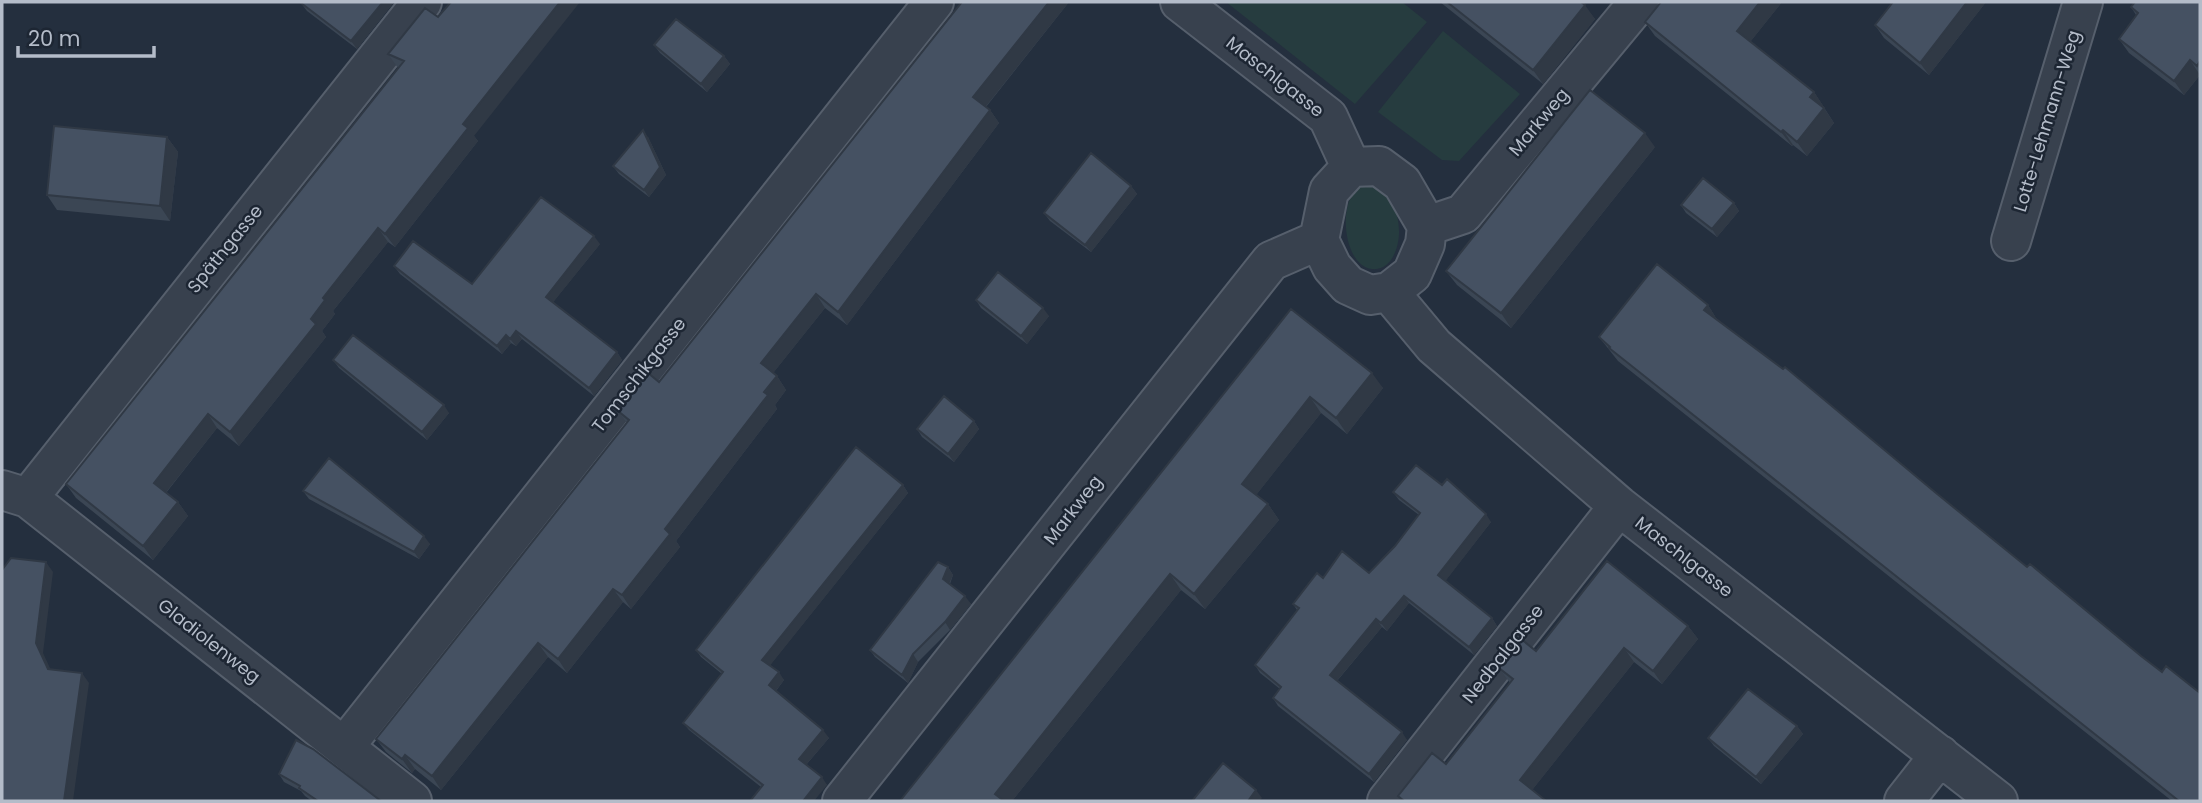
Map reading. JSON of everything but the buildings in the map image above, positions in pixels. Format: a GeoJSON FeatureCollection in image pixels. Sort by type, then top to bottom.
{"type":"FeatureCollection","features":[{"type":"Feature","properties":{"kind":"street","name":"Späthgasse"},"geometry":{"type":"LineString","coordinates":[[15,494],[422,2]]}},
{"type":"Feature","properties":{"kind":"street","name":"Tomschikgasse"},"geometry":{"type":"LineString","coordinates":[[344,747],[933,2]]}},
{"type":"Feature","properties":{"kind":"street","name":"Maschlgasse"},"geometry":{"type":"LineString","coordinates":[[1180,2],[1328,117],[1351,167]]}},
{"type":"Feature","properties":{"kind":"street","name":"Markweg"},"geometry":{"type":"LineString","coordinates":[[1427,226],[1463,214],[1639,2]]}},
{"type":"Feature","properties":{"kind":"street","name":"Lotte-Lehmann-Weg"},"geometry":{"type":"LineString","coordinates":[[2011,241],[2083,2]]}},
{"type":"Feature","properties":{"kind":"street"},"geometry":{"type":"LineString","coordinates":[[1379,166],[1402,183],[1427,226],[1425,244],[1412,274],[1389,292],[1370,295],[1348,285],[1332,267],[1320,240],[1329,191],[1351,167],[1379,166]]}},
{"type":"Feature","properties":{"kind":"street","name":"Markweg"},"geometry":{"type":"LineString","coordinates":[[842,801],[1271,261],[1320,240]]}},
{"type":"Feature","properties":{"kind":"street","name":"Maschlgasse"},"geometry":{"type":"LineString","coordinates":[[1389,292],[1434,346],[1619,506],[1998,801]]}},
{"type":"Feature","properties":{"kind":"street","name":"Gladiolenweg"},"geometry":{"type":"LineString","coordinates":[[15,494],[412,801]]}},
{"type":"Feature","properties":{"kind":"street","name":"Nedbalgasse"},"geometry":{"type":"LineString","coordinates":[[1387,801],[1619,506]]}},
{"type":"Feature","properties":{"kind":"street"},"geometry":{"type":"LineString","coordinates":[[1904,801],[1940,755]]}},
{"type":"Feature","properties":{"kind":"green space"},"geometry":{"type":"Polygon","coordinates":[[[1226,2],[1402,2],[1427,22],[1355,104],[1226,2]]]}},
{"type":"Feature","properties":{"kind":"green space"},"geometry":{"type":"Polygon","coordinates":[[[1443,31],[1520,94],[1459,161],[1442,160],[1378,112],[1443,31]]]}},
{"type":"Feature","properties":{"kind":"green space"},"geometry":{"type":"Polygon","coordinates":[[[1369,184],[1383,192],[1393,204],[1399,234],[1397,248],[1391,260],[1383,267],[1372,269],[1363,266],[1350,248],[1346,223],[1350,200],[1357,190],[1369,184]]]}}]}
